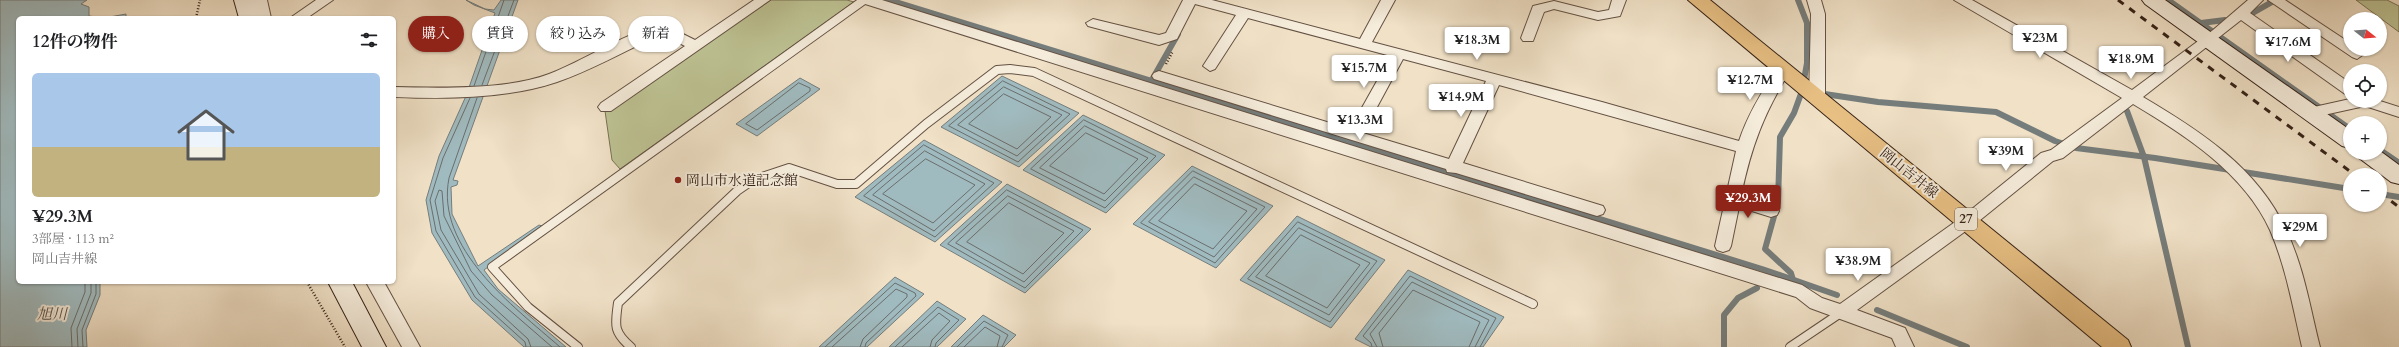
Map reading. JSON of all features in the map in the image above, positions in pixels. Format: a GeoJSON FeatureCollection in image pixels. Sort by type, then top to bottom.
{"type":"FeatureCollection","features":[{"type":"Feature","properties":{"kind":"main road"},"geometry":{"type":"LineString","coordinates":[[244,0],[248,16]]}},
{"type":"Feature","properties":{"kind":"main road","name":"岡山吉井線"},"geometry":{"type":"LineString","coordinates":[[1698,0],[1788,75],[1816,95],[2119,347]]}},
{"type":"Feature","properties":{"kind":"main road"},"geometry":{"type":"LineString","coordinates":[[2152,0],[2213,36],[2319,111],[2343,134]]}},
{"type":"Feature","properties":{"kind":"main road"},"geometry":{"type":"LineString","coordinates":[[2377,160],[2399,176]]}},
{"type":"Feature","properties":{"kind":"main road"},"geometry":{"type":"LineString","coordinates":[[341,284],[374,347]]}},
{"type":"Feature","properties":{"kind":"street"},"geometry":{"type":"LineString","coordinates":[[260,0],[264,16]]}},
{"type":"Feature","properties":{"kind":"street"},"geometry":{"type":"LineString","coordinates":[[300,16],[326,0]]}},
{"type":"Feature","properties":{"kind":"street"},"geometry":{"type":"LineString","coordinates":[[606,107],[763,0]]}},
{"type":"Feature","properties":{"kind":"street"},"geometry":{"type":"LineString","coordinates":[[866,0],[1197,96],[1353,137],[1597,210]]}},
{"type":"Feature","properties":{"kind":"street"},"geometry":{"type":"LineString","coordinates":[[1093,23],[1159,40],[1172,36],[1197,0],[1494,79],[1743,148]]}},
{"type":"Feature","properties":{"kind":"street"},"geometry":{"type":"LineString","coordinates":[[1364,44],[1388,0]]}},
{"type":"Feature","properties":{"kind":"street"},"geometry":{"type":"LineString","coordinates":[[1528,38],[1538,9],[1554,5],[1598,16],[1615,13],[1620,0]]}},
{"type":"Feature","properties":{"kind":"street"},"geometry":{"type":"LineString","coordinates":[[1814,0],[1818,14],[1816,95]]}},
{"type":"Feature","properties":{"kind":"street"},"geometry":{"type":"LineString","coordinates":[[1961,0],[1984,6],[2163,116],[2220,156],[2236,172],[2270,214],[2285,246],[2312,347]]}},
{"type":"Feature","properties":{"kind":"street"},"geometry":{"type":"LineString","coordinates":[[1842,312],[1968,221],[2047,158],[2067,146],[2242,14],[2256,0]]}},
{"type":"Feature","properties":{"kind":"street"},"geometry":{"type":"LineString","coordinates":[[2275,0],[2343,44]]}},
{"type":"Feature","properties":{"kind":"street"},"geometry":{"type":"LineString","coordinates":[[1210,66],[1245,13]]}},
{"type":"Feature","properties":{"kind":"street"},"geometry":{"type":"LineString","coordinates":[[2242,14],[2343,85]]}},
{"type":"Feature","properties":{"kind":"street"},"geometry":{"type":"LineString","coordinates":[[396,92],[515,88],[553,78],[655,31],[668,32],[696,46]]}},
{"type":"Feature","properties":{"kind":"street"},"geometry":{"type":"LineString","coordinates":[[1353,137],[1399,54]]}},
{"type":"Feature","properties":{"kind":"street"},"geometry":{"type":"LineString","coordinates":[[1723,246],[1743,148],[1773,84],[1788,75]]}},
{"type":"Feature","properties":{"kind":"street"},"geometry":{"type":"LineString","coordinates":[[1159,76],[1197,96],[1802,292],[1816,303],[1899,334],[1905,347]]}},
{"type":"Feature","properties":{"kind":"street"},"geometry":{"type":"LineString","coordinates":[[1453,168],[1494,79]]}},
{"type":"Feature","properties":{"kind":"street"},"geometry":{"type":"LineString","coordinates":[[2319,111],[2343,106]]}},
{"type":"Feature","properties":{"kind":"street"},"geometry":{"type":"LineString","coordinates":[[2387,108],[2399,112]]}},
{"type":"Feature","properties":{"kind":"street"},"geometry":{"type":"LineString","coordinates":[[1733,199],[1771,211]]}},
{"type":"Feature","properties":{"kind":"street"},"geometry":{"type":"LineString","coordinates":[[376,284],[411,347]]}},
{"type":"Feature","properties":{"kind":"lane"},"geometry":{"type":"LineString","coordinates":[[578,347],[528,307],[492,267],[866,0]]}},
{"type":"Feature","properties":{"kind":"lane"},"geometry":{"type":"LineString","coordinates":[[631,347],[619,337],[615,324],[618,303],[684,239],[737,191],[753,180],[789,168],[837,184],[856,184],[922,130],[926,124],[997,70],[1010,69],[1034,72],[1533,304]]}},
{"type":"Feature","properties":{"kind":"lane"},"geometry":{"type":"LineString","coordinates":[[1790,347],[1842,312]]}},
{"type":"Feature","properties":{"kind":"path"},"geometry":{"type":"LineString","coordinates":[[196,16],[200,0]]}},
{"type":"Feature","properties":{"kind":"path"},"geometry":{"type":"LineString","coordinates":[[308,284],[345,347]]}},
{"type":"Feature","properties":{"kind":"green space"},"geometry":{"type":"Polygon","coordinates":[[[771,0],[847,0],[854,2],[620,169],[612,160],[605,111],[771,0]]]}},
{"type":"Feature","properties":{"kind":"green space"},"geometry":{"type":"Polygon","coordinates":[[[2356,0],[2387,0],[2399,6],[2399,32],[2387,23],[2387,12],[2372,12],[2356,0]]]}},
{"type":"Feature","properties":{"kind":"water","name":"旭川"},"geometry":{"type":"Polygon","coordinates":[[[0,0],[87,0],[81,4],[89,7],[89,16],[16,16],[16,284],[100,284],[100,295],[86,330],[87,347],[0,347],[0,0]]]}},
{"type":"Feature","properties":{"kind":"water"},"geometry":{"type":"Polygon","coordinates":[[[466,0],[485,9],[494,10],[501,0],[518,0],[512,16],[494,16],[495,13],[474,5],[466,0]]]}},
{"type":"Feature","properties":{"kind":"water"},"geometry":{"type":"Polygon","coordinates":[[[126,14],[126,16],[115,16],[126,14]]]}},
{"type":"Feature","properties":{"kind":"water"},"geometry":{"type":"Polygon","coordinates":[[[481,52],[499,52],[453,180],[458,181],[457,185],[451,187],[452,214],[478,266],[539,225],[542,226],[484,270],[498,289],[566,347],[524,347],[472,300],[432,233],[426,200],[439,156],[466,96],[481,52]]]}},
{"type":"Feature","properties":{"kind":"water"},"geometry":{"type":"Polygon","coordinates":[[[1002,76],[1079,113],[1019,167],[941,127],[1002,76]]]}},
{"type":"Feature","properties":{"kind":"water"},"geometry":{"type":"Polygon","coordinates":[[[800,78],[820,89],[757,136],[736,124],[800,78]]]}},
{"type":"Feature","properties":{"kind":"water"},"geometry":{"type":"Polygon","coordinates":[[[1083,115],[1165,155],[1106,213],[1023,170],[1083,115]]]}},
{"type":"Feature","properties":{"kind":"water"},"geometry":{"type":"Polygon","coordinates":[[[924,140],[1002,182],[935,242],[855,197],[924,140]]]}},
{"type":"Feature","properties":{"kind":"water"},"geometry":{"type":"Polygon","coordinates":[[[1192,166],[1273,206],[1216,268],[1133,224],[1192,166]]]}},
{"type":"Feature","properties":{"kind":"water"},"geometry":{"type":"Polygon","coordinates":[[[1007,184],[1091,229],[1025,293],[940,245],[1007,184]]]}},
{"type":"Feature","properties":{"kind":"water"},"geometry":{"type":"Polygon","coordinates":[[[1297,216],[1385,260],[1331,328],[1240,280],[1297,216]]]}},
{"type":"Feature","properties":{"kind":"water"},"geometry":{"type":"Polygon","coordinates":[[[1408,270],[1504,317],[1483,347],[1371,347],[1355,339],[1408,270]]]}},
{"type":"Feature","properties":{"kind":"water"},"geometry":{"type":"Polygon","coordinates":[[[895,277],[924,294],[867,347],[819,347],[895,277]]]}},
{"type":"Feature","properties":{"kind":"water"},"geometry":{"type":"Polygon","coordinates":[[[937,301],[966,319],[937,347],[889,347],[937,301]]]}},
{"type":"Feature","properties":{"kind":"water"},"geometry":{"type":"Polygon","coordinates":[[[983,315],[1016,335],[1004,347],[951,347],[983,315]]]}},
{"type":"Feature","properties":{"kind":"waterway"},"geometry":{"type":"LineString","coordinates":[[889,0],[1793,280]]}},
{"type":"Feature","properties":{"kind":"waterway"},"geometry":{"type":"LineString","coordinates":[[1793,280],[1791,273],[1765,249],[1778,202],[1780,137],[1794,113],[1802,91],[1807,63],[1807,23],[1798,0]]}},
{"type":"Feature","properties":{"kind":"waterway"},"geometry":{"type":"LineString","coordinates":[[2168,0],[2343,124]]}},
{"type":"Feature","properties":{"kind":"waterway"},"geometry":{"type":"LineString","coordinates":[[2251,14],[2272,2],[2270,0]]}},
{"type":"Feature","properties":{"kind":"waterway"},"geometry":{"type":"LineString","coordinates":[[2201,23],[2225,20]]}},
{"type":"Feature","properties":{"kind":"waterway"},"geometry":{"type":"LineString","coordinates":[[1153,78],[1178,34]]}},
{"type":"Feature","properties":{"kind":"waterway"},"geometry":{"type":"LineString","coordinates":[[1818,93],[1878,102],[1996,112],[2055,141],[2076,148],[2144,157]]}},
{"type":"Feature","properties":{"kind":"waterway"},"geometry":{"type":"LineString","coordinates":[[2127,111],[2144,157]]}},
{"type":"Feature","properties":{"kind":"waterway"},"geometry":{"type":"LineString","coordinates":[[2387,155],[2399,163]]}},
{"type":"Feature","properties":{"kind":"waterway"},"geometry":{"type":"LineString","coordinates":[[2144,157],[2343,188]]}},
{"type":"Feature","properties":{"kind":"waterway"},"geometry":{"type":"LineString","coordinates":[[2144,157],[2188,347]]}},
{"type":"Feature","properties":{"kind":"waterway"},"geometry":{"type":"LineString","coordinates":[[2387,195],[2399,197]]}},
{"type":"Feature","properties":{"kind":"waterway"},"geometry":{"type":"LineString","coordinates":[[1793,280],[1837,295]]}},
{"type":"Feature","properties":{"kind":"waterway"},"geometry":{"type":"LineString","coordinates":[[1724,347],[1724,315],[1738,298],[1757,288]]}},
{"type":"Feature","properties":{"kind":"waterway"},"geometry":{"type":"LineString","coordinates":[[1877,310],[1967,347]]}},
{"type":"Feature","properties":{"kind":"railway"},"geometry":{"type":"LineString","coordinates":[[2118,0],[2346,168]]}},
{"type":"Feature","properties":{"kind":"railway"},"geometry":{"type":"LineString","coordinates":[[2387,198],[2399,207]]}},
{"type":"Feature","properties":{"kind":"place","name":"岡山市水道記念館"},"geometry":{"type":"Point","coordinates":[678,180]}}]}
